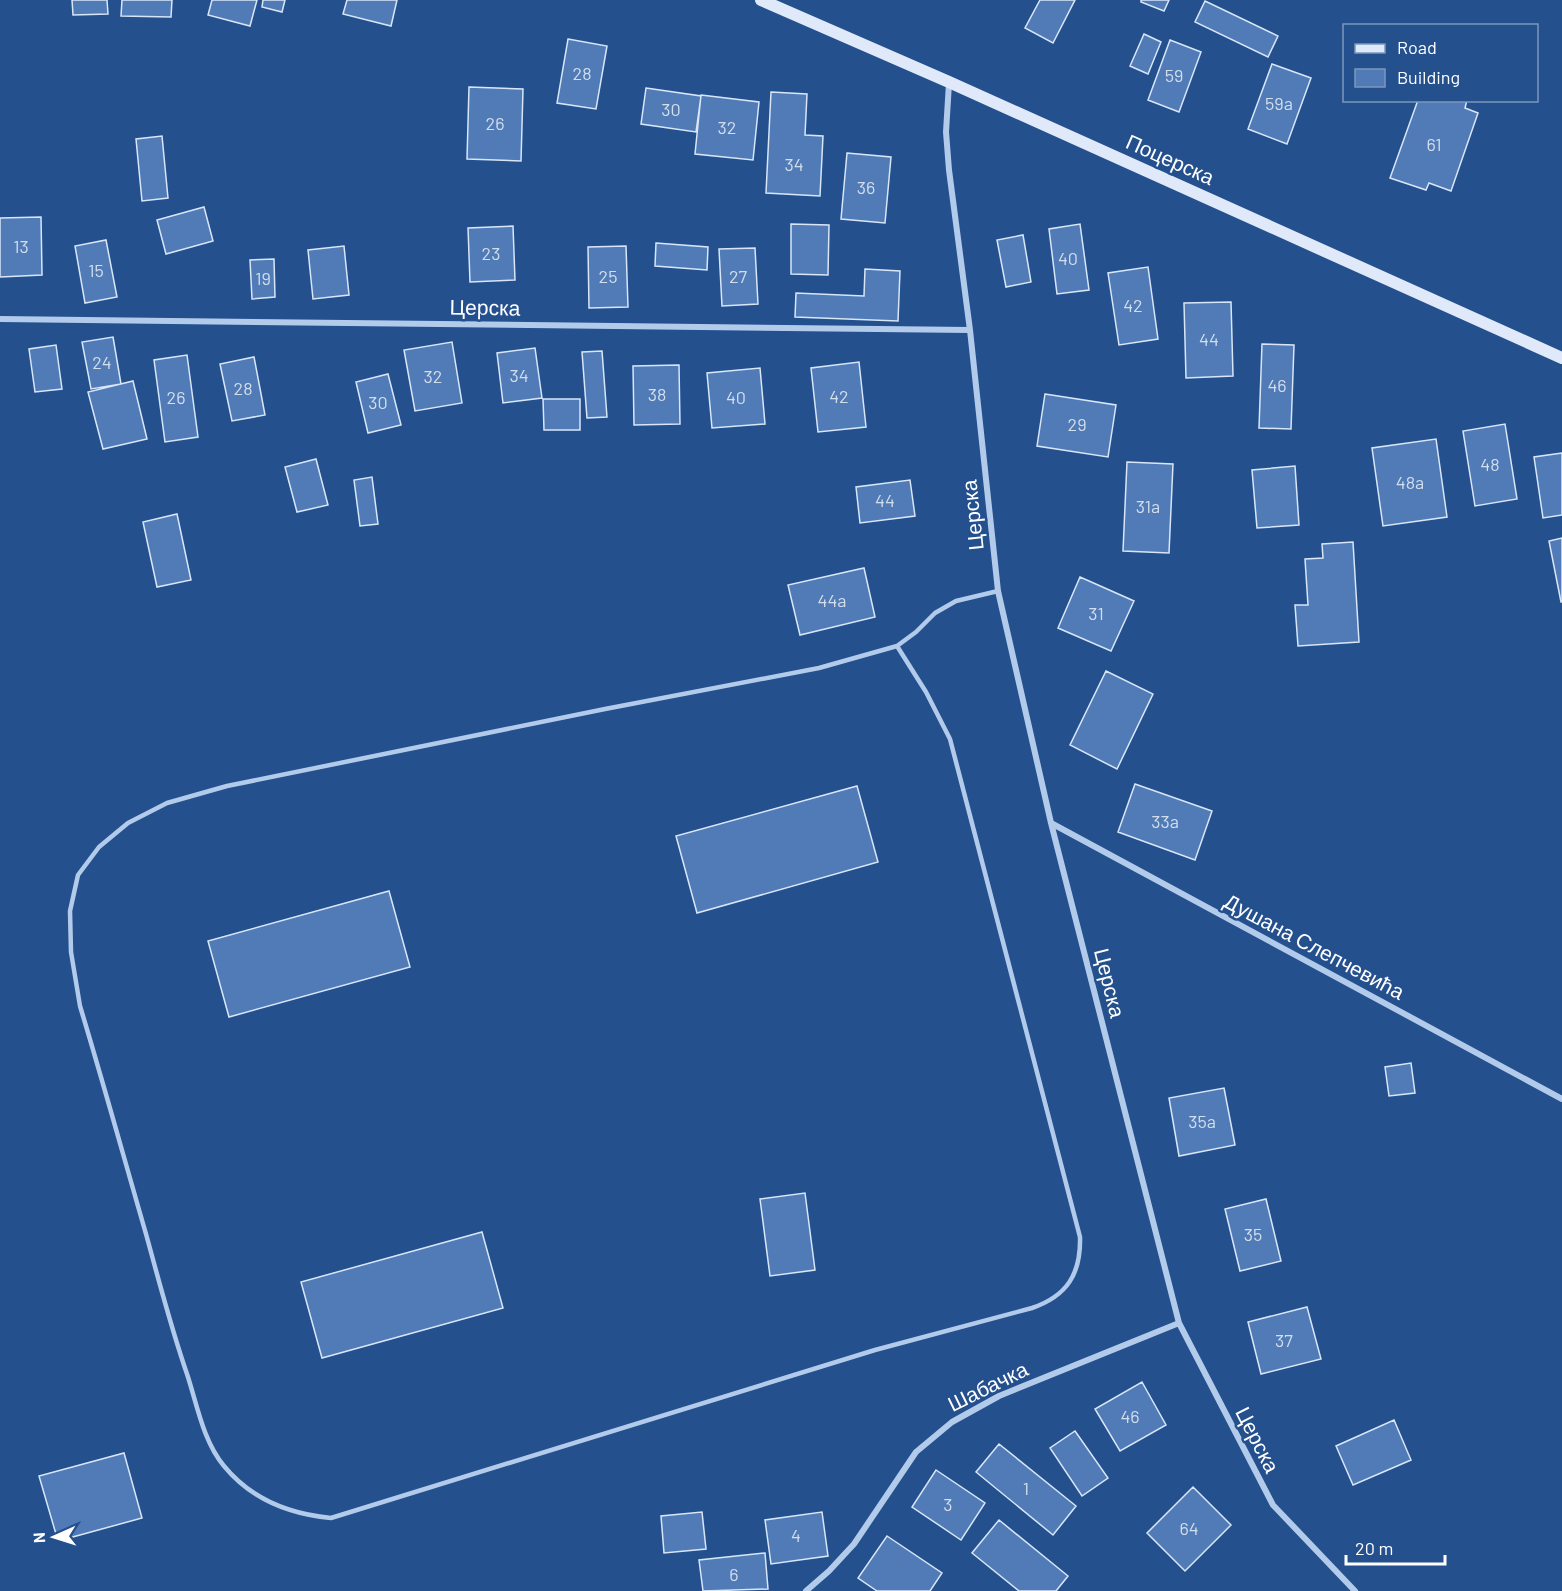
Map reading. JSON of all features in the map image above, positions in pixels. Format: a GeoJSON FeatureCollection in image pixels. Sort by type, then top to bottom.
{"type":"FeatureCollection","features":[{"type":"Feature","properties":{"kind":"main road","name":"Поцерска"},"geometry":{"type":"LineString","coordinates":[[761,0],[949,82],[1562,358]]}},
{"type":"Feature","properties":{"kind":"street","name":"Церска"},"geometry":{"type":"LineString","coordinates":[[949,82],[946,132],[949,170],[970,330],[998,591],[1051,824],[1179,1323],[1273,1505],[1355,1591]]}},
{"type":"Feature","properties":{"kind":"street","name":"Церска"},"geometry":{"type":"LineString","coordinates":[[0,319],[970,330]]}},
{"type":"Feature","properties":{"kind":"street","name":"Душана Слепчевића"},"geometry":{"type":"LineString","coordinates":[[1051,824],[1562,1099]]}},
{"type":"Feature","properties":{"kind":"street","name":"Шабачка"},"geometry":{"type":"LineString","coordinates":[[806,1591],[829,1571],[854,1544],[916,1452],[952,1422],[999,1396],[1179,1323]]}},
{"type":"Feature","properties":{"kind":"lane"},"geometry":{"type":"LineString","coordinates":[[897,646],[926,692],[950,739],[1080,1237],[1081,1253],[1070,1283],[1060,1294],[1032,1308],[875,1350],[331,1518],[290,1511],[252,1492],[224,1466],[212,1449],[178,1347],[80,1006],[71,952],[70,911],[78,875],[99,847],[128,823],[167,803],[226,786],[819,668],[897,646],[916,632],[935,613],[956,601],[998,591]]}},
{"type":"Feature","properties":{"kind":"building"},"geometry":{"type":"Polygon","coordinates":[[[72,0],[107,0],[108,14],[73,15],[72,0]]]}},
{"type":"Feature","properties":{"kind":"building"},"geometry":{"type":"Polygon","coordinates":[[[122,0],[172,0],[171,17],[121,16],[122,0]]]}},
{"type":"Feature","properties":{"kind":"building"},"geometry":{"type":"Polygon","coordinates":[[[212,0],[257,0],[250,26],[208,15],[212,0]]]}},
{"type":"Feature","properties":{"kind":"building"},"geometry":{"type":"Polygon","coordinates":[[[263,0],[285,0],[282,12],[262,7],[263,0]]]}},
{"type":"Feature","properties":{"kind":"building"},"geometry":{"type":"Polygon","coordinates":[[[347,0],[397,0],[391,26],[343,14],[347,0]]]}},
{"type":"Feature","properties":{"kind":"building"},"geometry":{"type":"Polygon","coordinates":[[[1040,0],[1075,0],[1053,43],[1025,28],[1040,0]]]}},
{"type":"Feature","properties":{"kind":"building"},"geometry":{"type":"Polygon","coordinates":[[[1141,0],[1169,0],[1164,11],[1141,2],[1141,0]]]}},
{"type":"Feature","properties":{"kind":"building"},"geometry":{"type":"Polygon","coordinates":[[[1205,1],[1278,36],[1268,57],[1195,22],[1205,1]]]}},
{"type":"Feature","properties":{"kind":"building"},"geometry":{"type":"Polygon","coordinates":[[[1144,34],[1161,42],[1148,74],[1130,66],[1144,34]]]}},
{"type":"Feature","properties":{"kind":"building"},"geometry":{"type":"Polygon","coordinates":[[[568,39],[607,46],[596,109],[557,103],[568,39]]]}},
{"type":"Feature","properties":{"kind":"building"},"geometry":{"type":"Polygon","coordinates":[[[1170,40],[1201,52],[1179,112],[1148,100],[1170,40]]]}},
{"type":"Feature","properties":{"kind":"building"},"geometry":{"type":"Polygon","coordinates":[[[1272,64],[1311,78],[1287,144],[1248,129],[1272,64]]]}},
{"type":"Feature","properties":{"kind":"building"},"geometry":{"type":"Polygon","coordinates":[[[469,87],[523,89],[521,161],[467,159],[469,87]]]}},
{"type":"Feature","properties":{"kind":"building"},"geometry":{"type":"Polygon","coordinates":[[[646,88],[701,96],[696,132],[641,124],[646,88]]]}},
{"type":"Feature","properties":{"kind":"building"},"geometry":{"type":"Polygon","coordinates":[[[771,92],[807,94],[805,135],[823,136],[820,196],[766,193],[771,92]]]}},
{"type":"Feature","properties":{"kind":"building"},"geometry":{"type":"Polygon","coordinates":[[[701,95],[759,102],[753,160],[695,154],[701,95]]]}},
{"type":"Feature","properties":{"kind":"building"},"geometry":{"type":"Polygon","coordinates":[[[1417,102],[1466,102],[1465,108],[1478,113],[1451,191],[1429,183],[1426,190],[1390,178],[1417,102]]]}},
{"type":"Feature","properties":{"kind":"building"},"geometry":{"type":"Polygon","coordinates":[[[162,136],[168,198],[142,201],[136,139],[162,136]]]}},
{"type":"Feature","properties":{"kind":"building"},"geometry":{"type":"Polygon","coordinates":[[[847,153],[891,157],[885,223],[841,219],[847,153]]]}},
{"type":"Feature","properties":{"kind":"building"},"geometry":{"type":"Polygon","coordinates":[[[204,207],[213,241],[166,254],[157,220],[204,207]]]}},
{"type":"Feature","properties":{"kind":"building"},"geometry":{"type":"Polygon","coordinates":[[[41,217],[42,275],[0,277],[0,218],[41,217]]]}},
{"type":"Feature","properties":{"kind":"building"},"geometry":{"type":"Polygon","coordinates":[[[791,224],[829,225],[828,275],[791,274],[791,224]]]}},
{"type":"Feature","properties":{"kind":"building"},"geometry":{"type":"Polygon","coordinates":[[[1080,224],[1089,290],[1057,294],[1049,229],[1080,224]]]}},
{"type":"Feature","properties":{"kind":"building"},"geometry":{"type":"Polygon","coordinates":[[[513,226],[515,280],[470,282],[468,228],[513,226]]]}},
{"type":"Feature","properties":{"kind":"building"},"geometry":{"type":"Polygon","coordinates":[[[1023,235],[1031,282],[1006,287],[997,240],[1023,235]]]}},
{"type":"Feature","properties":{"kind":"building"},"geometry":{"type":"Polygon","coordinates":[[[106,240],[117,297],[85,303],[75,246],[106,240]]]}},
{"type":"Feature","properties":{"kind":"building"},"geometry":{"type":"Polygon","coordinates":[[[656,243],[708,247],[707,270],[655,266],[656,243]]]}},
{"type":"Feature","properties":{"kind":"building"},"geometry":{"type":"Polygon","coordinates":[[[344,246],[349,295],[313,299],[308,250],[344,246]]]}},
{"type":"Feature","properties":{"kind":"building"},"geometry":{"type":"Polygon","coordinates":[[[626,246],[628,307],[589,308],[588,247],[626,246]]]}},
{"type":"Feature","properties":{"kind":"building"},"geometry":{"type":"Polygon","coordinates":[[[755,248],[758,304],[722,306],[719,249],[755,248]]]}},
{"type":"Feature","properties":{"kind":"building"},"geometry":{"type":"Polygon","coordinates":[[[274,259],[275,297],[252,299],[250,260],[274,259]]]}},
{"type":"Feature","properties":{"kind":"building"},"geometry":{"type":"Polygon","coordinates":[[[1148,267],[1158,339],[1119,345],[1108,273],[1148,267]]]}},
{"type":"Feature","properties":{"kind":"building"},"geometry":{"type":"Polygon","coordinates":[[[865,269],[900,271],[898,321],[795,317],[796,293],[864,296],[865,269]]]}},
{"type":"Feature","properties":{"kind":"building"},"geometry":{"type":"Polygon","coordinates":[[[1231,302],[1233,376],[1186,378],[1184,303],[1231,302]]]}},
{"type":"Feature","properties":{"kind":"building"},"geometry":{"type":"Polygon","coordinates":[[[113,337],[121,384],[91,389],[82,342],[113,337]]]}},
{"type":"Feature","properties":{"kind":"building"},"geometry":{"type":"Polygon","coordinates":[[[452,342],[462,403],[415,411],[404,350],[452,342]]]}},
{"type":"Feature","properties":{"kind":"building"},"geometry":{"type":"Polygon","coordinates":[[[1262,344],[1294,345],[1291,429],[1259,428],[1262,344]]]}},
{"type":"Feature","properties":{"kind":"building"},"geometry":{"type":"Polygon","coordinates":[[[56,345],[62,389],[35,392],[29,349],[56,345]]]}},
{"type":"Feature","properties":{"kind":"building"},"geometry":{"type":"Polygon","coordinates":[[[535,348],[542,398],[503,403],[497,353],[535,348]]]}},
{"type":"Feature","properties":{"kind":"building"},"geometry":{"type":"Polygon","coordinates":[[[602,351],[607,417],[587,418],[582,352],[602,351]]]}},
{"type":"Feature","properties":{"kind":"building"},"geometry":{"type":"Polygon","coordinates":[[[187,355],[198,437],[165,442],[154,360],[187,355]]]}},
{"type":"Feature","properties":{"kind":"building"},"geometry":{"type":"Polygon","coordinates":[[[254,357],[265,415],[232,421],[220,364],[254,357]]]}},
{"type":"Feature","properties":{"kind":"building"},"geometry":{"type":"Polygon","coordinates":[[[859,362],[866,427],[818,432],[811,368],[859,362]]]}},
{"type":"Feature","properties":{"kind":"building"},"geometry":{"type":"Polygon","coordinates":[[[679,365],[680,424],[634,425],[633,366],[679,365]]]}},
{"type":"Feature","properties":{"kind":"building"},"geometry":{"type":"Polygon","coordinates":[[[760,368],[765,424],[712,428],[707,373],[760,368]]]}},
{"type":"Feature","properties":{"kind":"building"},"geometry":{"type":"Polygon","coordinates":[[[388,374],[401,425],[368,433],[356,382],[388,374]]]}},
{"type":"Feature","properties":{"kind":"building"},"geometry":{"type":"Polygon","coordinates":[[[133,381],[147,439],[103,449],[88,392],[133,381]]]}},
{"type":"Feature","properties":{"kind":"building"},"geometry":{"type":"Polygon","coordinates":[[[1045,394],[1116,405],[1108,457],[1037,446],[1045,394]]]}},
{"type":"Feature","properties":{"kind":"building"},"geometry":{"type":"Polygon","coordinates":[[[543,399],[580,399],[580,430],[544,430],[543,399]]]}},
{"type":"Feature","properties":{"kind":"building"},"geometry":{"type":"Polygon","coordinates":[[[1505,424],[1517,499],[1475,506],[1463,431],[1505,424]]]}},
{"type":"Feature","properties":{"kind":"building"},"geometry":{"type":"Polygon","coordinates":[[[1436,439],[1447,517],[1383,526],[1372,448],[1436,439]]]}},
{"type":"Feature","properties":{"kind":"building"},"geometry":{"type":"Polygon","coordinates":[[[1562,453],[1562,515],[1543,518],[1534,457],[1562,453]]]}},
{"type":"Feature","properties":{"kind":"building"},"geometry":{"type":"Polygon","coordinates":[[[316,459],[328,505],[297,512],[285,467],[316,459]]]}},
{"type":"Feature","properties":{"kind":"building"},"geometry":{"type":"Polygon","coordinates":[[[1127,462],[1173,464],[1169,553],[1123,551],[1127,462]]]}},
{"type":"Feature","properties":{"kind":"building"},"geometry":{"type":"Polygon","coordinates":[[[1295,466],[1299,525],[1257,528],[1252,470],[1295,466]]]}},
{"type":"Feature","properties":{"kind":"building"},"geometry":{"type":"Polygon","coordinates":[[[372,477],[378,524],[360,526],[354,480],[372,477]]]}},
{"type":"Feature","properties":{"kind":"building"},"geometry":{"type":"Polygon","coordinates":[[[910,480],[915,516],[860,523],[856,487],[910,480]]]}},
{"type":"Feature","properties":{"kind":"building"},"geometry":{"type":"Polygon","coordinates":[[[177,514],[191,580],[157,587],[143,522],[177,514]]]}},
{"type":"Feature","properties":{"kind":"building"},"geometry":{"type":"Polygon","coordinates":[[[1562,538],[1562,602],[1561,602],[1549,541],[1562,538]]]}},
{"type":"Feature","properties":{"kind":"building"},"geometry":{"type":"Polygon","coordinates":[[[1353,542],[1359,642],[1298,646],[1295,605],[1308,605],[1305,559],[1323,558],[1322,544],[1353,542]]]}},
{"type":"Feature","properties":{"kind":"building"},"geometry":{"type":"Polygon","coordinates":[[[864,568],[875,617],[800,635],[788,585],[864,568]]]}},
{"type":"Feature","properties":{"kind":"building"},"geometry":{"type":"Polygon","coordinates":[[[1080,577],[1134,601],[1111,651],[1058,628],[1080,577]]]}},
{"type":"Feature","properties":{"kind":"building"},"geometry":{"type":"Polygon","coordinates":[[[1106,671],[1153,694],[1117,769],[1070,745],[1106,671]]]}},
{"type":"Feature","properties":{"kind":"building"},"geometry":{"type":"Polygon","coordinates":[[[1135,784],[1212,811],[1195,860],[1118,832],[1135,784]]]}},
{"type":"Feature","properties":{"kind":"building"},"geometry":{"type":"Polygon","coordinates":[[[857,786],[878,862],[697,913],[676,836],[857,786]]]}},
{"type":"Feature","properties":{"kind":"building"},"geometry":{"type":"Polygon","coordinates":[[[389,891],[410,967],[229,1017],[208,941],[389,891]]]}},
{"type":"Feature","properties":{"kind":"building"},"geometry":{"type":"Polygon","coordinates":[[[1411,1063],[1415,1093],[1389,1096],[1385,1067],[1411,1063]]]}},
{"type":"Feature","properties":{"kind":"building"},"geometry":{"type":"Polygon","coordinates":[[[1224,1088],[1235,1145],[1179,1156],[1169,1098],[1224,1088]]]}},
{"type":"Feature","properties":{"kind":"building"},"geometry":{"type":"Polygon","coordinates":[[[805,1193],[815,1270],[770,1276],[760,1199],[805,1193]]]}},
{"type":"Feature","properties":{"kind":"building"},"geometry":{"type":"Polygon","coordinates":[[[1266,1199],[1281,1261],[1240,1271],[1225,1209],[1266,1199]]]}},
{"type":"Feature","properties":{"kind":"building"},"geometry":{"type":"Polygon","coordinates":[[[482,1232],[503,1308],[322,1358],[301,1282],[482,1232]]]}},
{"type":"Feature","properties":{"kind":"building"},"geometry":{"type":"Polygon","coordinates":[[[1307,1307],[1321,1359],[1261,1374],[1248,1322],[1307,1307]]]}},
{"type":"Feature","properties":{"kind":"building"},"geometry":{"type":"Polygon","coordinates":[[[1142,1382],[1166,1425],[1120,1451],[1095,1409],[1142,1382]]]}},
{"type":"Feature","properties":{"kind":"building"},"geometry":{"type":"Polygon","coordinates":[[[1394,1420],[1411,1460],[1353,1485],[1336,1446],[1394,1420]]]}},
{"type":"Feature","properties":{"kind":"building"},"geometry":{"type":"Polygon","coordinates":[[[1075,1431],[1108,1478],[1082,1496],[1050,1448],[1075,1431]]]}},
{"type":"Feature","properties":{"kind":"building"},"geometry":{"type":"Polygon","coordinates":[[[999,1444],[1076,1506],[1053,1535],[976,1472],[999,1444]]]}},
{"type":"Feature","properties":{"kind":"building"},"geometry":{"type":"Polygon","coordinates":[[[124,1453],[142,1518],[58,1541],[39,1476],[124,1453]]]}},
{"type":"Feature","properties":{"kind":"building"},"geometry":{"type":"Polygon","coordinates":[[[936,1470],[985,1503],[961,1540],[912,1507],[936,1470]]]}},
{"type":"Feature","properties":{"kind":"building"},"geometry":{"type":"Polygon","coordinates":[[[1193,1487],[1231,1525],[1185,1571],[1147,1533],[1193,1487]]]}},
{"type":"Feature","properties":{"kind":"building"},"geometry":{"type":"Polygon","coordinates":[[[702,1512],[706,1549],[664,1553],[661,1516],[702,1512]]]}},
{"type":"Feature","properties":{"kind":"building"},"geometry":{"type":"Polygon","coordinates":[[[822,1512],[828,1556],[771,1564],[765,1520],[822,1512]]]}},
{"type":"Feature","properties":{"kind":"building"},"geometry":{"type":"Polygon","coordinates":[[[999,1520],[1068,1576],[1056,1591],[1019,1591],[972,1553],[999,1520]]]}},
{"type":"Feature","properties":{"kind":"building"},"geometry":{"type":"Polygon","coordinates":[[[887,1536],[942,1573],[930,1591],[877,1591],[858,1578],[887,1536]]]}},
{"type":"Feature","properties":{"kind":"building"},"geometry":{"type":"Polygon","coordinates":[[[765,1553],[768,1589],[703,1591],[699,1560],[765,1553]]]}}]}
